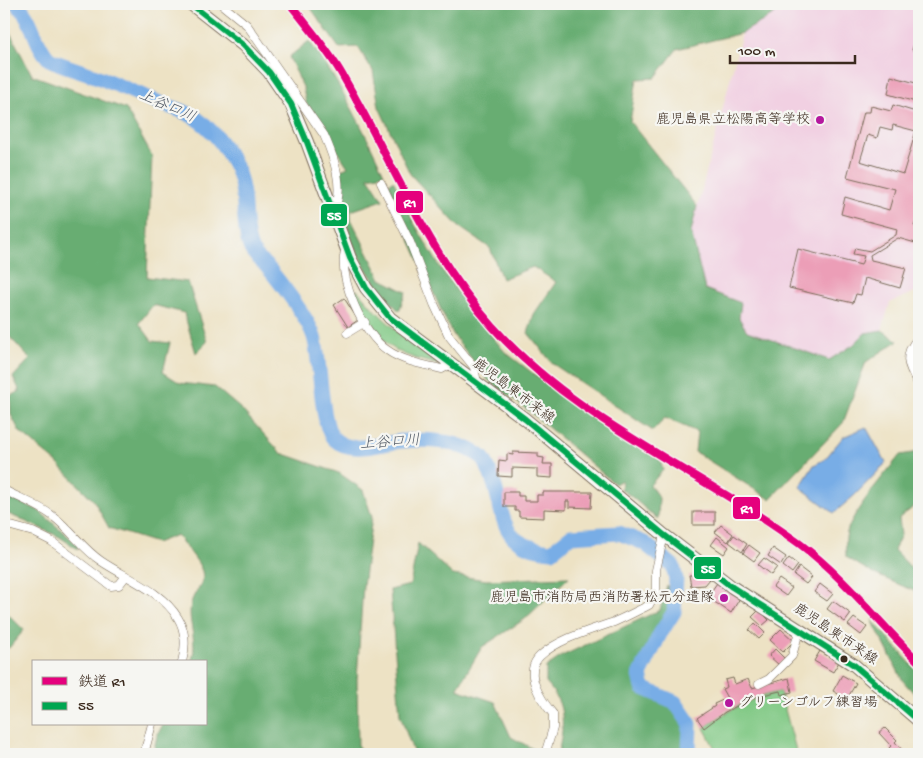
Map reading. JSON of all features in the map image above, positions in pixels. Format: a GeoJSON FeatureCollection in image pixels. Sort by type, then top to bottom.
{"type":"FeatureCollection","features":[{"type":"Feature","properties":{"kind":"main road","name":"鹿児島東市来線"},"geometry":{"type":"LineString","coordinates":[[191,4],[243,45],[269,72],[291,104],[308,142],[346,249],[366,288],[390,318],[525,419],[664,535],[732,586],[800,628],[854,665],[885,689],[919,721]]}},
{"type":"Feature","properties":{"kind":"street"},"geometry":{"type":"LineString","coordinates":[[221,4],[247,25],[324,136],[331,152],[338,187],[337,200],[332,213]]}},
{"type":"Feature","properties":{"kind":"street"},"geometry":{"type":"LineString","coordinates":[[381,182],[410,242],[434,304],[449,336],[474,367],[477,383]]}},
{"type":"Feature","properties":{"kind":"street"},"geometry":{"type":"LineString","coordinates":[[346,249],[343,267],[346,286],[350,297],[380,344],[394,354],[442,369],[451,364]]}},
{"type":"Feature","properties":{"kind":"street"},"geometry":{"type":"LineString","coordinates":[[346,333],[365,322]]}},
{"type":"Feature","properties":{"kind":"street"},"geometry":{"type":"LineString","coordinates":[[919,337],[910,347],[907,358],[910,370],[919,385]]}},
{"type":"Feature","properties":{"kind":"street"},"geometry":{"type":"LineString","coordinates":[[4,490],[32,503],[55,518],[100,560],[153,594],[178,618],[184,634],[182,660]]}},
{"type":"Feature","properties":{"kind":"street"},"geometry":{"type":"LineString","coordinates":[[4,524],[33,532],[50,541],[111,586],[118,585],[126,576]]}},
{"type":"Feature","properties":{"kind":"street"},"geometry":{"type":"LineString","coordinates":[[544,754],[553,728],[553,714],[540,699],[535,686],[534,667],[539,656],[570,638],[649,605],[656,592],[656,570],[664,535]]}},
{"type":"Feature","properties":{"kind":"street"},"geometry":{"type":"LineString","coordinates":[[759,684],[769,679],[792,656],[800,628]]}},
{"type":"Feature","properties":{"kind":"street"},"geometry":{"type":"LineString","coordinates":[[144,754],[151,726]]}},
{"type":"Feature","properties":{"kind":"shaded area","name":"鹿児島県立松陽高等学校"},"geometry":{"type":"Polygon","coordinates":[[[785,4],[919,4],[919,290],[890,303],[882,330],[865,333],[853,345],[829,360],[747,331],[739,318],[741,303],[705,289],[691,232],[742,33],[775,14],[785,4]]]}},
{"type":"Feature","properties":{"kind":"green space"},"geometry":{"type":"Polygon","coordinates":[[[308,4],[785,4],[775,14],[742,33],[677,49],[655,78],[637,79],[630,122],[697,206],[691,232],[705,289],[741,303],[739,318],[747,331],[829,360],[853,345],[865,333],[882,330],[898,341],[866,362],[843,423],[770,499],[695,452],[697,432],[665,418],[653,431],[553,364],[528,333],[534,314],[556,282],[533,267],[502,279],[490,248],[458,226],[410,174],[379,107],[373,71],[358,47],[339,48],[308,4]]]}},
{"type":"Feature","properties":{"kind":"green space"},"geometry":{"type":"Polygon","coordinates":[[[4,21],[32,75],[126,109],[152,156],[147,277],[188,282],[207,342],[196,353],[184,313],[153,305],[139,323],[152,341],[170,343],[163,372],[180,383],[215,387],[241,409],[281,453],[339,473],[363,490],[372,517],[363,586],[357,679],[358,746],[363,754],[153,754],[157,736],[162,726],[208,726],[208,660],[192,660],[194,647],[190,608],[192,600],[202,583],[202,571],[177,535],[156,543],[109,528],[94,501],[56,462],[20,432],[11,415],[10,396],[20,391],[13,377],[30,359],[6,333],[4,319],[4,21]]]}},
{"type":"Feature","properties":{"kind":"green space"},"geometry":{"type":"Polygon","coordinates":[[[309,41],[331,73],[350,106],[384,174],[368,177],[383,200],[351,211],[351,219],[381,279],[406,292],[399,311],[372,278],[351,240],[343,213],[341,197],[341,170],[348,167],[306,103],[303,87],[289,57],[309,41]]]}},
{"type":"Feature","properties":{"kind":"green space"},"geometry":{"type":"Polygon","coordinates":[[[393,180],[414,223],[440,267],[468,307],[505,352],[601,425],[660,460],[663,470],[650,485],[659,498],[658,519],[621,489],[622,480],[615,484],[530,412],[487,379],[454,336],[446,321],[387,188],[393,180]]]}},
{"type":"Feature","properties":{"kind":"green space"},"geometry":{"type":"Polygon","coordinates":[[[357,290],[396,330],[441,365],[406,355],[385,342],[370,322],[353,292],[357,290]]]}},
{"type":"Feature","properties":{"kind":"green space"},"geometry":{"type":"Polygon","coordinates":[[[919,452],[919,503],[899,518],[901,535],[894,550],[919,576],[919,593],[872,573],[846,557],[846,537],[848,528],[860,507],[900,455],[919,452]]]}},
{"type":"Feature","properties":{"kind":"green space"},"geometry":{"type":"Polygon","coordinates":[[[4,495],[38,510],[77,544],[78,549],[58,536],[4,512],[4,495]]]}},
{"type":"Feature","properties":{"kind":"green space"},"geometry":{"type":"Polygon","coordinates":[[[418,543],[453,575],[486,580],[569,577],[525,619],[482,647],[457,689],[495,702],[511,737],[535,750],[535,754],[414,754],[400,715],[390,590],[410,585],[418,543]]]}},
{"type":"Feature","properties":{"kind":"green space"},"geometry":{"type":"Polygon","coordinates":[[[667,585],[669,610],[634,675],[639,690],[672,705],[684,723],[684,754],[558,754],[562,734],[561,708],[558,699],[546,683],[546,667],[562,656],[660,610],[667,585]]]}},
{"type":"Feature","properties":{"kind":"green space"},"geometry":{"type":"Polygon","coordinates":[[[4,610],[24,630],[9,648],[4,647],[4,610]]]}},
{"type":"Feature","properties":{"kind":"green space"},"geometry":{"type":"Polygon","coordinates":[[[872,620],[919,673],[919,699],[903,681],[872,620]]]}},
{"type":"Feature","properties":{"kind":"green space"},"geometry":{"type":"Polygon","coordinates":[[[780,691],[797,754],[718,754],[704,728],[740,705],[780,691]]]}},
{"type":"Feature","properties":{"kind":"water"},"geometry":{"type":"Polygon","coordinates":[[[866,427],[886,463],[855,495],[834,513],[800,487],[814,465],[825,459],[843,437],[866,427]]]}},
{"type":"Feature","properties":{"kind":"building"},"geometry":{"type":"Polygon","coordinates":[[[919,27],[919,51],[912,50],[919,27]]]}},
{"type":"Feature","properties":{"kind":"building"},"geometry":{"type":"Polygon","coordinates":[[[891,76],[919,84],[919,103],[888,94],[891,76]]]}},
{"type":"Feature","properties":{"kind":"building"},"geometry":{"type":"Polygon","coordinates":[[[893,105],[919,113],[919,139],[916,153],[919,153],[919,214],[914,226],[919,227],[919,244],[898,238],[870,255],[871,260],[906,268],[900,288],[865,278],[861,295],[856,294],[853,303],[789,288],[798,249],[861,265],[864,256],[853,254],[855,248],[870,251],[896,235],[897,229],[841,214],[845,197],[889,210],[895,189],[847,177],[864,112],[870,112],[871,106],[891,111],[893,105]],[[893,125],[892,130],[880,127],[877,138],[868,135],[860,161],[903,174],[916,131],[893,125]]]}},
{"type":"Feature","properties":{"kind":"building"},"geometry":{"type":"Polygon","coordinates":[[[344,298],[358,320],[348,327],[334,305],[344,298]]]}},
{"type":"Feature","properties":{"kind":"building"},"geometry":{"type":"Polygon","coordinates":[[[513,452],[538,453],[538,457],[544,458],[543,464],[552,464],[552,478],[537,477],[537,469],[512,468],[512,477],[498,476],[499,460],[507,461],[507,454],[513,455],[513,452]]]}},
{"type":"Feature","properties":{"kind":"building"},"geometry":{"type":"Polygon","coordinates":[[[504,492],[518,492],[518,496],[524,496],[524,501],[537,501],[537,495],[543,495],[543,492],[592,492],[591,508],[569,507],[569,501],[566,501],[566,510],[544,509],[544,518],[519,517],[519,511],[515,511],[515,507],[504,507],[504,492]]]}},
{"type":"Feature","properties":{"kind":"building"},"geometry":{"type":"Polygon","coordinates":[[[693,512],[715,512],[715,525],[693,525],[693,512]]]}},
{"type":"Feature","properties":{"kind":"building"},"geometry":{"type":"Polygon","coordinates":[[[721,525],[733,534],[728,542],[715,532],[721,525]]]}},
{"type":"Feature","properties":{"kind":"building"},"geometry":{"type":"Polygon","coordinates":[[[734,535],[747,544],[742,552],[729,542],[734,535]]]}},
{"type":"Feature","properties":{"kind":"building"},"geometry":{"type":"Polygon","coordinates":[[[717,537],[729,547],[724,554],[711,545],[717,537]]]}},
{"type":"Feature","properties":{"kind":"building"},"geometry":{"type":"Polygon","coordinates":[[[749,545],[760,553],[754,561],[743,553],[749,545]]]}},
{"type":"Feature","properties":{"kind":"building"},"geometry":{"type":"Polygon","coordinates":[[[773,548],[786,557],[781,565],[768,556],[773,548]]]}},
{"type":"Feature","properties":{"kind":"building"},"geometry":{"type":"Polygon","coordinates":[[[764,558],[777,567],[771,575],[758,565],[764,558]]]}},
{"type":"Feature","properties":{"kind":"building"},"geometry":{"type":"Polygon","coordinates":[[[789,558],[798,565],[792,573],[783,566],[789,558]]]}},
{"type":"Feature","properties":{"kind":"building"},"geometry":{"type":"Polygon","coordinates":[[[799,567],[812,577],[806,584],[794,575],[799,567]]]}},
{"type":"Feature","properties":{"kind":"building"},"geometry":{"type":"Polygon","coordinates":[[[689,575],[702,575],[710,579],[705,585],[691,586],[689,575]]]}},
{"type":"Feature","properties":{"kind":"building"},"geometry":{"type":"Polygon","coordinates":[[[779,579],[792,588],[786,596],[773,587],[779,579]]]}},
{"type":"Feature","properties":{"kind":"building","name":"鹿児島市消防局西消防署松元分遣隊"},"geometry":{"type":"Polygon","coordinates":[[[717,583],[740,598],[731,613],[707,597],[717,583]]]}},
{"type":"Feature","properties":{"kind":"building"},"geometry":{"type":"Polygon","coordinates":[[[820,584],[833,594],[827,601],[814,592],[820,584]]]}},
{"type":"Feature","properties":{"kind":"building"},"geometry":{"type":"Polygon","coordinates":[[[833,601],[851,614],[845,622],[827,609],[833,601]]]}},
{"type":"Feature","properties":{"kind":"building"},"geometry":{"type":"Polygon","coordinates":[[[759,610],[769,620],[762,626],[752,617],[759,610]]]}},
{"type":"Feature","properties":{"kind":"building"},"geometry":{"type":"Polygon","coordinates":[[[854,618],[867,627],[861,635],[848,625],[854,618]]]}},
{"type":"Feature","properties":{"kind":"building"},"geometry":{"type":"Polygon","coordinates":[[[755,623],[765,633],[759,639],[749,630],[755,623]]]}},
{"type":"Feature","properties":{"kind":"building"},"geometry":{"type":"Polygon","coordinates":[[[781,629],[794,641],[783,652],[770,640],[781,629]]]}},
{"type":"Feature","properties":{"kind":"building"},"geometry":{"type":"Polygon","coordinates":[[[775,649],[785,659],[779,665],[769,656],[775,649]]]}},
{"type":"Feature","properties":{"kind":"building"},"geometry":{"type":"Polygon","coordinates":[[[820,651],[839,662],[833,672],[814,661],[820,651]]]}},
{"type":"Feature","properties":{"kind":"building"},"geometry":{"type":"Polygon","coordinates":[[[842,675],[856,683],[847,699],[833,691],[842,675]]]}},
{"type":"Feature","properties":{"kind":"building","name":"グリーンゴルフ練習場"},"geometry":{"type":"Polygon","coordinates":[[[733,678],[735,684],[748,679],[752,688],[789,678],[792,692],[781,695],[780,691],[755,697],[725,712],[704,728],[697,718],[715,706],[714,704],[727,698],[722,689],[727,687],[725,680],[733,678]]]}},
{"type":"Feature","properties":{"kind":"building"},"geometry":{"type":"Polygon","coordinates":[[[885,728],[897,740],[895,742],[906,754],[895,754],[889,748],[891,746],[879,733],[885,728]]]}},
{"type":"Feature","properties":{"kind":"waterway","name":"上谷口川"},"geometry":{"type":"LineString","coordinates":[[17,4],[23,10],[49,59],[188,114],[213,132],[222,144],[234,163],[240,180],[244,201],[246,231],[251,249],[288,293],[307,321],[314,337],[323,407],[329,432],[334,439],[350,447],[368,447],[424,440],[464,447],[482,457],[485,461],[496,490],[506,526],[521,543],[534,548],[552,551],[571,536],[619,533],[644,543],[673,566],[676,579],[674,612],[660,634],[640,675],[643,688],[675,702],[690,724],[689,754]]}},
{"type":"Feature","properties":{"kind":"rail line","name":"R1"},"geometry":{"type":"LineString","coordinates":[[290,4],[323,45],[340,71],[429,236],[469,298],[493,327],[526,361],[562,391],[600,418],[761,517],[800,544],[832,571],[919,662]]}},
{"type":"Feature","properties":{"kind":"transit line","name":"55"},"geometry":{"type":"LineString","coordinates":[[191,4],[243,45],[269,72],[291,104],[350,258],[366,288],[390,318],[525,419],[664,535],[732,587],[854,665],[919,721]]}},
{"type":"Feature","properties":{"kind":"place","name":"鹿児島県立松陽高等学校"},"geometry":{"type":"Point","coordinates":[820,120]}},
{"type":"Feature","properties":{"kind":"place","name":"鹿児島市消防局西消防署松元分遣隊"},"geometry":{"type":"Point","coordinates":[724,598]}},
{"type":"Feature","properties":{"kind":"place","name":"グリーンゴルフ練習場"},"geometry":{"type":"Point","coordinates":[729,703]}}]}
